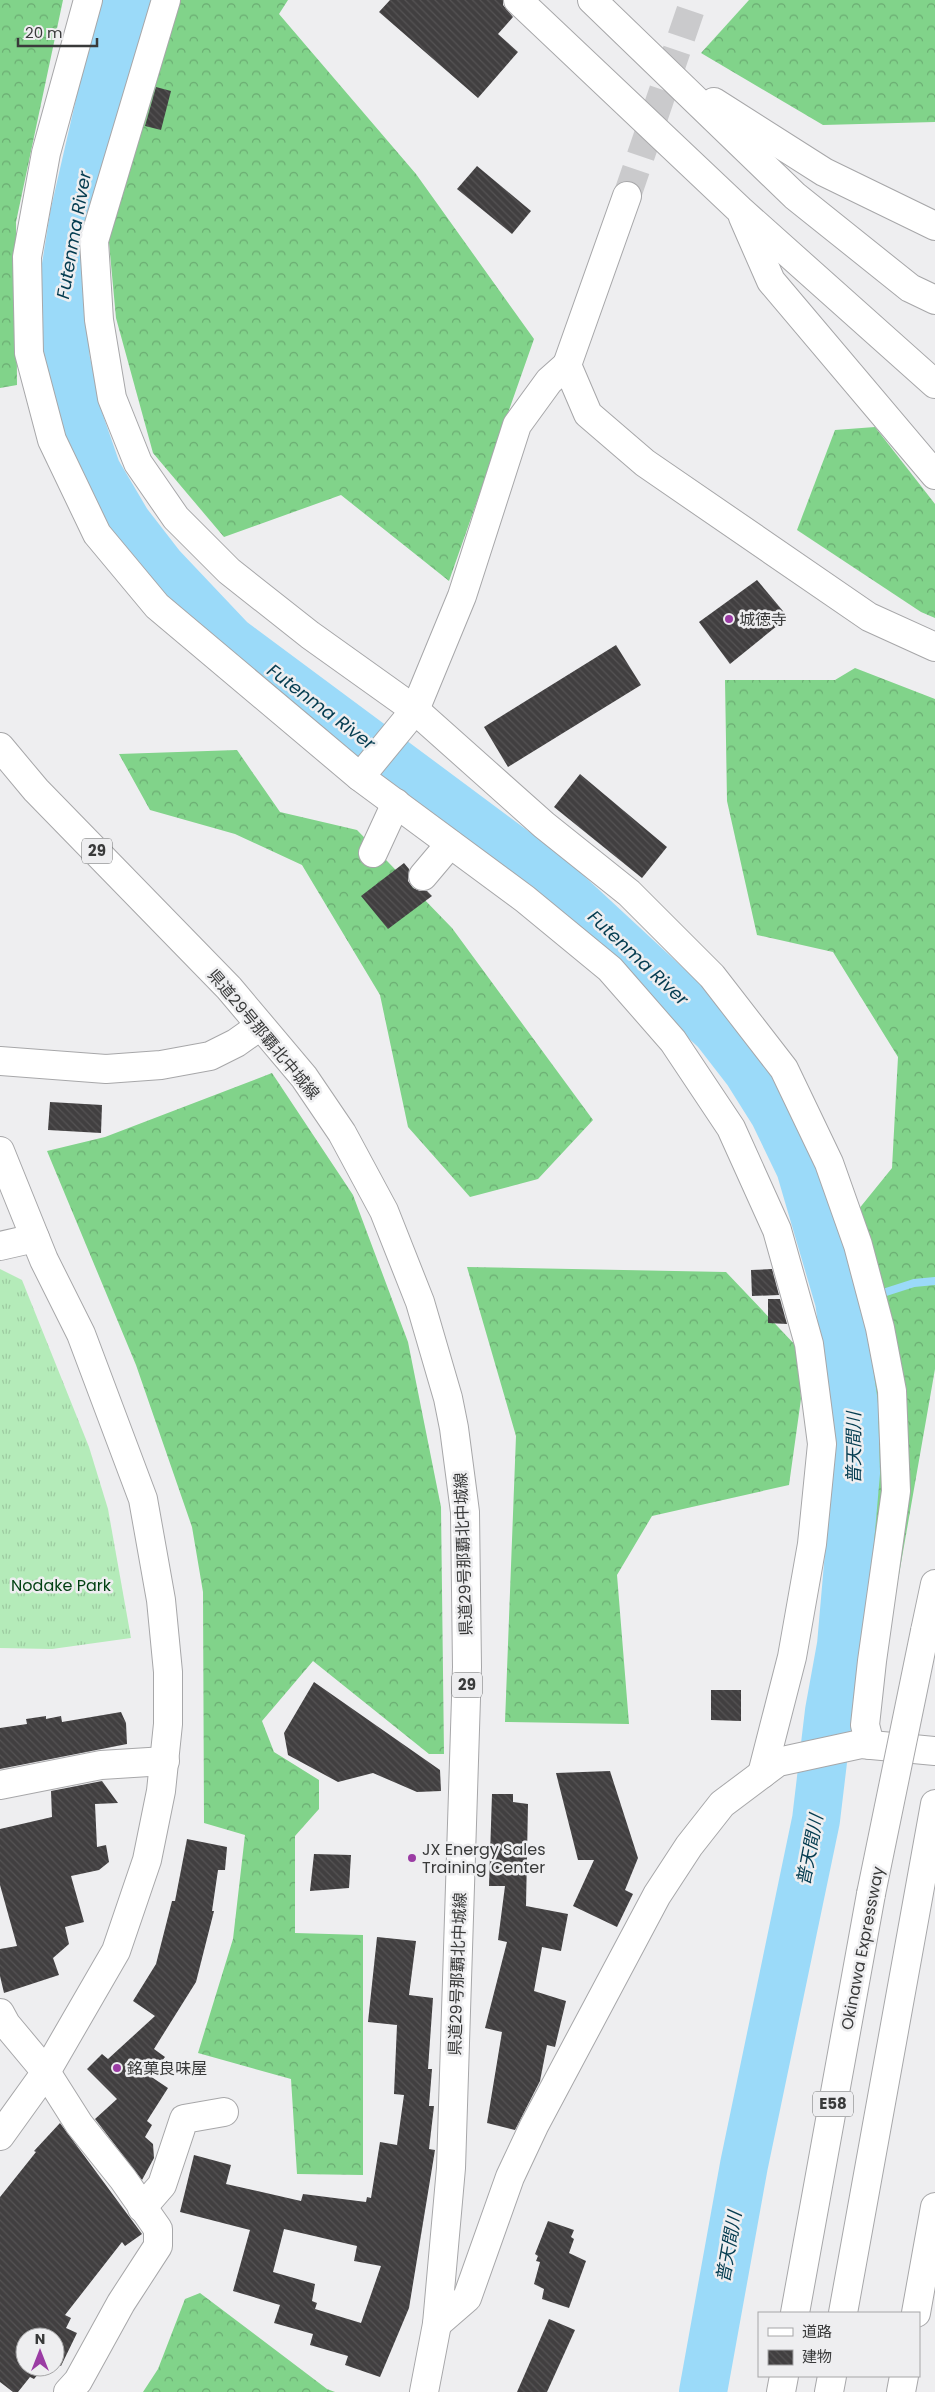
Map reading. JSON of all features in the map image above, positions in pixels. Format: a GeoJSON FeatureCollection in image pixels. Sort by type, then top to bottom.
{"type":"FeatureCollection","features":[{"type":"Feature","properties":{"kind":"main road"},"geometry":{"type":"LineString","coordinates":[[88,0],[46,153],[27,256],[29,354],[52,440],[96,534],[157,606],[361,776],[525,899],[610,969],[673,1041],[731,1128],[777,1230],[808,1344],[822,1444],[812,1544],[770,1768]]}},
{"type":"Feature","properties":{"kind":"main road"},"geometry":{"type":"LineString","coordinates":[[166,0],[94,241],[99,320],[112,398],[138,463],[176,518],[229,571],[310,635],[414,710],[544,825],[629,893],[712,976],[784,1069],[829,1162],[876,1312],[892,1391],[896,1491],[865,1725],[866,1744]]}},
{"type":"Feature","properties":{"kind":"main road"},"geometry":{"type":"LineString","coordinates":[[518,0],[740,210],[935,384]]}},
{"type":"Feature","properties":{"kind":"main road"},"geometry":{"type":"LineString","coordinates":[[592,0],[795,196],[910,288],[935,300]]}},
{"type":"Feature","properties":{"kind":"main road"},"geometry":{"type":"LineString","coordinates":[[663,68],[824,172],[935,226]]}},
{"type":"Feature","properties":{"kind":"main road"},"geometry":{"type":"LineString","coordinates":[[361,776],[414,710],[462,596],[517,425],[549,381],[567,365],[627,196]]}},
{"type":"Feature","properties":{"kind":"main road"},"geometry":{"type":"LineString","coordinates":[[740,210],[770,281],[935,475]]}},
{"type":"Feature","properties":{"kind":"main road"},"geometry":{"type":"LineString","coordinates":[[567,365],[588,414],[645,463],[869,618],[935,646]]}},
{"type":"Feature","properties":{"kind":"main road","name":"県道29号那覇北中城線"},"geometry":{"type":"LineString","coordinates":[[0,747],[36,790],[229,988],[304,1077],[342,1133],[384,1211],[420,1302],[448,1398],[465,1512],[467,1667],[451,2168],[437,2324],[424,2392]]}},
{"type":"Feature","properties":{"kind":"main road"},"geometry":{"type":"LineString","coordinates":[[373,853],[396,803]]}},
{"type":"Feature","properties":{"kind":"main road"},"geometry":{"type":"LineString","coordinates":[[423,876],[450,844]]}},
{"type":"Feature","properties":{"kind":"main road"},"geometry":{"type":"LineString","coordinates":[[0,1061],[106,1069],[161,1065],[210,1056],[236,1043],[260,1026]]}},
{"type":"Feature","properties":{"kind":"main road"},"geometry":{"type":"LineString","coordinates":[[0,1151],[44,1260],[81,1334],[143,1499],[161,1600],[168,1672],[168,1724],[161,1791],[147,1860],[116,1951],[46,2072],[0,2136]]}},
{"type":"Feature","properties":{"kind":"main road"},"geometry":{"type":"LineString","coordinates":[[0,1246],[35,1238]]}},
{"type":"Feature","properties":{"kind":"main road","name":"Okinawa Expressway"},"geometry":{"type":"LineString","coordinates":[[795,2312],[871,1894],[935,1584]]}},
{"type":"Feature","properties":{"kind":"main road"},"geometry":{"type":"LineString","coordinates":[[437,2324],[467,2298],[510,2177],[534,2126],[658,1895],[689,1846],[722,1804],[770,1768],[866,1744],[935,1751]]}},
{"type":"Feature","properties":{"kind":"main road"},"geometry":{"type":"LineString","coordinates":[[0,1785],[101,1765],[164,1761]]}},
{"type":"Feature","properties":{"kind":"main road","name":"E58"},"geometry":{"type":"LineString","coordinates":[[843,2312],[916,1900],[935,1804]]}},
{"type":"Feature","properties":{"kind":"main road"},"geometry":{"type":"LineString","coordinates":[[0,2013],[6,2024],[46,2072],[79,2124],[124,2180],[158,2229],[158,2246],[122,2303],[78,2381],[68,2392]]}},
{"type":"Feature","properties":{"kind":"main road"},"geometry":{"type":"LineString","coordinates":[[142,2208],[162,2185],[184,2119],[224,2112]]}},
{"type":"Feature","properties":{"kind":"main road"},"geometry":{"type":"LineString","coordinates":[[916,2312],[935,2207]]}},
{"type":"Feature","properties":{"kind":"main road"},"geometry":{"type":"LineString","coordinates":[[781,2392],[784,2377]]}},
{"type":"Feature","properties":{"kind":"main road"},"geometry":{"type":"LineString","coordinates":[[829,2392],[832,2377]]}},
{"type":"Feature","properties":{"kind":"main road"},"geometry":{"type":"LineString","coordinates":[[902,2392],[904,2377]]}},
{"type":"Feature","properties":{"kind":"green space"},"geometry":{"type":"Polygon","coordinates":[[[0,0],[63,0],[16,222],[17,385],[0,388],[0,0]]]}},
{"type":"Feature","properties":{"kind":"green space"},"geometry":{"type":"Polygon","coordinates":[[[152,0],[288,0],[279,14],[416,174],[534,339],[449,581],[341,495],[224,537],[153,453],[116,318],[108,232],[152,0]]]}},
{"type":"Feature","properties":{"kind":"green space"},"geometry":{"type":"Polygon","coordinates":[[[749,0],[935,0],[935,122],[823,125],[701,53],[749,0]]]}},
{"type":"Feature","properties":{"kind":"green space"},"geometry":{"type":"Polygon","coordinates":[[[875,427],[935,504],[935,618],[921,612],[797,530],[835,430],[875,427]]]}},
{"type":"Feature","properties":{"kind":"green space"},"geometry":{"type":"Polygon","coordinates":[[[855,668],[935,699],[935,1369],[897,1586],[867,1574],[877,1402],[841,1231],[892,1168],[898,1057],[833,952],[757,935],[727,801],[725,680],[835,680],[855,668]]]}},
{"type":"Feature","properties":{"kind":"green space"},"geometry":{"type":"Polygon","coordinates":[[[237,750],[280,812],[357,830],[452,928],[593,1120],[538,1179],[470,1197],[408,1127],[380,995],[302,865],[235,834],[150,810],[119,754],[237,750]]]}},
{"type":"Feature","properties":{"kind":"green space"},"geometry":{"type":"Polygon","coordinates":[[[272,1073],[353,1195],[408,1342],[441,1507],[444,1754],[429,1754],[313,1661],[262,1721],[274,1752],[319,1780],[319,1809],[295,1836],[295,1933],[363,1935],[363,2175],[297,2174],[291,2079],[198,2053],[233,1939],[245,1835],[204,1823],[203,1592],[192,1527],[136,1365],[47,1151],[105,1137],[272,1073]]]}},
{"type":"Feature","properties":{"kind":"green space"},"geometry":{"type":"Polygon","coordinates":[[[467,1267],[726,1272],[798,1348],[801,1399],[789,1485],[652,1516],[617,1575],[629,1724],[505,1722],[516,1436],[467,1267]]]}},
{"type":"Feature","properties":{"kind":"green space","name":"Nodake Park"},"geometry":{"type":"Polygon","coordinates":[[[0,1269],[22,1280],[89,1447],[108,1509],[131,1638],[52,1649],[0,1648],[0,1269]]]}},
{"type":"Feature","properties":{"kind":"green space"},"geometry":{"type":"Polygon","coordinates":[[[200,2293],[327,2389],[335,2392],[143,2392],[158,2369],[185,2299],[200,2293]]]}},
{"type":"Feature","properties":{"kind":"building"},"geometry":{"type":"Polygon","coordinates":[[[390,0],[503,0],[503,5],[513,17],[498,34],[518,52],[478,98],[379,12],[390,0]]]}},
{"type":"Feature","properties":{"kind":"building"},"geometry":{"type":"Polygon","coordinates":[[[156,87],[171,91],[161,130],[145,126],[156,87]]]}},
{"type":"Feature","properties":{"kind":"building"},"geometry":{"type":"Polygon","coordinates":[[[477,166],[531,211],[512,234],[457,189],[477,166]]]}},
{"type":"Feature","properties":{"kind":"building"},"geometry":{"type":"Polygon","coordinates":[[[757,580],[788,617],[730,664],[699,622],[757,580]]]}},
{"type":"Feature","properties":{"kind":"building"},"geometry":{"type":"Polygon","coordinates":[[[616,645],[641,685],[508,767],[484,727],[616,645]]]}},
{"type":"Feature","properties":{"kind":"building"},"geometry":{"type":"Polygon","coordinates":[[[580,774],[667,847],[642,878],[554,807],[580,774]]]}},
{"type":"Feature","properties":{"kind":"building"},"geometry":{"type":"Polygon","coordinates":[[[404,863],[409,869],[408,881],[413,888],[427,891],[432,896],[388,929],[361,896],[404,863]]]}},
{"type":"Feature","properties":{"kind":"building"},"geometry":{"type":"Polygon","coordinates":[[[50,1102],[102,1105],[101,1133],[48,1130],[50,1102]]]}},
{"type":"Feature","properties":{"kind":"building"},"geometry":{"type":"Polygon","coordinates":[[[772,1269],[779,1295],[752,1296],[751,1270],[772,1269]]]}},
{"type":"Feature","properties":{"kind":"building"},"geometry":{"type":"Polygon","coordinates":[[[768,1299],[780,1299],[787,1324],[768,1323],[768,1299]]]}},
{"type":"Feature","properties":{"kind":"building"},"geometry":{"type":"Polygon","coordinates":[[[314,1682],[440,1770],[441,1791],[417,1792],[373,1773],[338,1782],[288,1755],[284,1733],[314,1682]]]}},
{"type":"Feature","properties":{"kind":"building"},"geometry":{"type":"Polygon","coordinates":[[[711,1690],[741,1690],[741,1721],[711,1720],[711,1690]]]}},
{"type":"Feature","properties":{"kind":"building"},"geometry":{"type":"Polygon","coordinates":[[[121,1712],[126,1723],[127,1744],[0,1769],[0,1728],[27,1724],[26,1719],[46,1716],[46,1719],[61,1716],[62,1722],[121,1712]]]}},
{"type":"Feature","properties":{"kind":"building"},"geometry":{"type":"Polygon","coordinates":[[[610,1771],[638,1858],[625,1890],[633,1894],[617,1927],[573,1906],[594,1860],[578,1860],[556,1773],[610,1771]]]}},
{"type":"Feature","properties":{"kind":"building"},"geometry":{"type":"Polygon","coordinates":[[[102,1781],[118,1803],[95,1804],[97,1847],[106,1845],[109,1862],[99,1870],[71,1876],[84,1922],[65,1927],[69,1944],[53,1958],[59,1975],[4,1993],[0,1976],[0,1949],[17,1946],[0,1885],[0,1829],[52,1817],[51,1791],[102,1781]]]}},
{"type":"Feature","properties":{"kind":"building"},"geometry":{"type":"Polygon","coordinates":[[[492,1794],[513,1794],[513,1802],[528,1804],[526,1906],[568,1914],[561,1951],[542,1947],[534,1991],[566,2001],[555,2047],[547,2045],[540,2081],[515,2130],[487,2123],[502,2032],[485,2028],[507,1942],[498,1940],[505,1886],[489,1886],[492,1794]]]}},
{"type":"Feature","properties":{"kind":"building"},"geometry":{"type":"Polygon","coordinates":[[[187,1839],[227,1847],[225,1870],[218,1870],[212,1911],[214,1911],[196,1982],[154,2049],[165,2057],[150,2076],[168,2088],[147,2121],[152,2125],[145,2137],[153,2144],[154,2158],[142,2180],[95,2119],[117,2099],[87,2069],[102,2054],[108,2059],[155,2016],[133,2001],[156,1964],[172,1901],[175,1901],[187,1839]]]}},
{"type":"Feature","properties":{"kind":"building"},"geometry":{"type":"Polygon","coordinates":[[[314,1854],[351,1855],[349,1888],[310,1891],[314,1854]]]}},
{"type":"Feature","properties":{"kind":"building"},"geometry":{"type":"Polygon","coordinates":[[[377,1937],[416,1941],[409,1995],[433,1998],[428,2069],[432,2069],[429,2106],[434,2106],[429,2149],[435,2150],[409,2308],[380,2377],[345,2365],[348,2356],[310,2345],[313,2334],[274,2323],[280,2305],[233,2291],[250,2230],[180,2212],[194,2155],[231,2165],[226,2184],[301,2201],[303,2194],[366,2202],[367,2197],[371,2198],[380,2142],[397,2145],[404,2095],[394,2094],[397,2025],[368,2022],[377,1937]],[[284,2229],[273,2272],[315,2284],[312,2301],[317,2303],[315,2309],[361,2323],[381,2266],[354,2261],[357,2246],[284,2229]]]}},
{"type":"Feature","properties":{"kind":"building"},"geometry":{"type":"Polygon","coordinates":[[[60,2123],[142,2234],[125,2246],[122,2242],[65,2315],[71,2318],[66,2328],[77,2333],[65,2358],[65,2327],[15,2327],[15,2377],[30,2377],[18,2392],[13,2392],[0,2382],[0,2197],[36,2152],[34,2151],[60,2123]]]}},
{"type":"Feature","properties":{"kind":"building"},"geometry":{"type":"Polygon","coordinates":[[[548,2221],[574,2230],[571,2237],[574,2239],[569,2253],[586,2261],[569,2308],[542,2299],[544,2289],[534,2284],[540,2262],[536,2261],[538,2256],[535,2254],[548,2221]]]}},
{"type":"Feature","properties":{"kind":"building"},"geometry":{"type":"Polygon","coordinates":[[[549,2319],[575,2330],[547,2392],[517,2392],[549,2319]]]}},
{"type":"Feature","properties":{"kind":"waterway","name":"Futenma River"},"geometry":{"type":"LineString","coordinates":[[127,0],[106,76],[74,215],[61,297],[66,360],[79,419],[97,471],[127,522],[161,566],[231,640],[550,877],[716,1031],[747,1071],[774,1114],[800,1168],[839,1301],[854,1404],[856,1473],[841,1645],[829,1711],[816,1820],[744,2165],[703,2392]]}},
{"type":"Feature","properties":{"kind":"waterway"},"geometry":{"type":"LineString","coordinates":[[839,1301],[886,1292],[914,1283],[935,1281]]}},
{"type":"Feature","properties":{"kind":"tunnel"},"geometry":{"type":"LineString","coordinates":[[627,196],[694,0]]}},
{"type":"Feature","properties":{"kind":"place","name":"城徳寺"},"geometry":{"type":"Point","coordinates":[729,619]}},
{"type":"Feature","properties":{"kind":"place","name":"JX Energy Sales Training Center"},"geometry":{"type":"Point","coordinates":[412,1858]}},
{"type":"Feature","properties":{"kind":"place","name":"銘菓良味屋"},"geometry":{"type":"Point","coordinates":[117,2068]}},
{"type":"Feature","properties":{"kind":"water label","name":"普天間川"},"geometry":{"type":"Point","coordinates":[854,1448]}},
{"type":"Feature","properties":{"kind":"water label","name":"普天間川"},"geometry":{"type":"Point","coordinates":[810,1850]}},
{"type":"Feature","properties":{"kind":"water label","name":"普天間川"},"geometry":{"type":"Point","coordinates":[729,2247]}}]}
